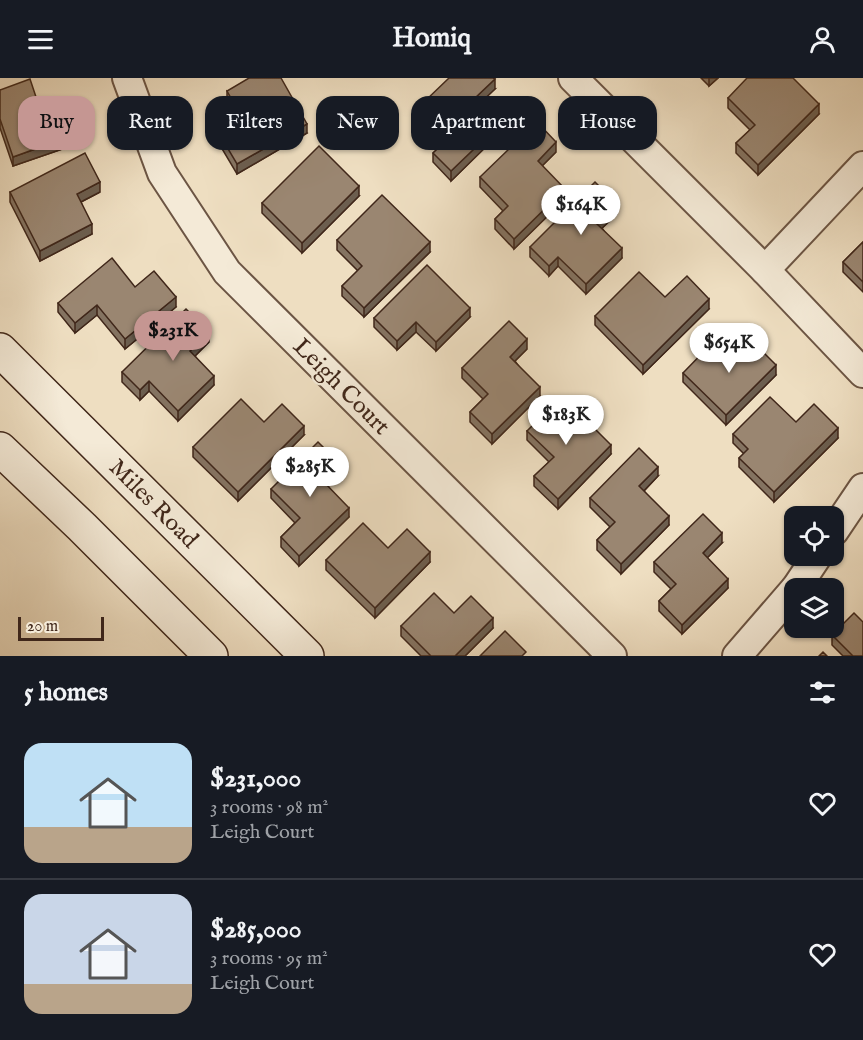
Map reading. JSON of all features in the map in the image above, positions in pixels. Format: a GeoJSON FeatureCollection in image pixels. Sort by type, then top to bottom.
{"type":"FeatureCollection","features":[{"type":"Feature","properties":{"kind":"main road","name":"Miles Road"},"geometry":{"type":"LineString","coordinates":[[0,350],[307,656]]}},
{"type":"Feature","properties":{"kind":"main road"},"geometry":{"type":"LineString","coordinates":[[0,449],[211,656]]}},
{"type":"Feature","properties":{"kind":"street","name":"Leigh Court"},"geometry":{"type":"LineString","coordinates":[[126,78],[162,173],[227,272],[612,656]]}},
{"type":"Feature","properties":{"kind":"street"},"geometry":{"type":"LineString","coordinates":[[573,78],[765,270],[863,373]]}},
{"type":"Feature","properties":{"kind":"street"},"geometry":{"type":"LineString","coordinates":[[765,270],[863,166]]}},
{"type":"Feature","properties":{"kind":"street"},"geometry":{"type":"LineString","coordinates":[[844,516],[863,488]]}},
{"type":"Feature","properties":{"kind":"street"},"geometry":{"type":"LineString","coordinates":[[737,656],[784,602]]}},
{"type":"Feature","properties":{"kind":"building"},"geometry":{"type":"Polygon","coordinates":[[[249,78],[281,78],[291,96],[230,96],[227,91],[249,78]]]}},
{"type":"Feature","properties":{"kind":"building"},"geometry":{"type":"Polygon","coordinates":[[[449,78],[495,79],[477,96],[430,96],[449,78]]]}},
{"type":"Feature","properties":{"kind":"building"},"geometry":{"type":"Polygon","coordinates":[[[747,78],[793,78],[819,104],[758,165],[736,143],[755,125],[728,98],[747,78]]]}},
{"type":"Feature","properties":{"kind":"building"},"geometry":{"type":"Polygon","coordinates":[[[30,79],[36,96],[18,96],[18,150],[32,150],[13,157],[0,119],[0,90],[30,79]]]}},
{"type":"Feature","properties":{"kind":"building"},"geometry":{"type":"Polygon","coordinates":[[[546,131],[556,142],[538,161],[565,189],[514,239],[495,219],[508,206],[480,177],[508,150],[546,150],[546,131]]]}},
{"type":"Feature","properties":{"kind":"building"},"geometry":{"type":"Polygon","coordinates":[[[316,149],[323,150],[359,186],[302,243],[262,203],[316,149]]]}},
{"type":"Feature","properties":{"kind":"building"},"geometry":{"type":"Polygon","coordinates":[[[229,150],[262,150],[237,164],[229,150]]]}},
{"type":"Feature","properties":{"kind":"building"},"geometry":{"type":"Polygon","coordinates":[[[436,150],[473,150],[451,171],[433,153],[436,150]]]}},
{"type":"Feature","properties":{"kind":"building"},"geometry":{"type":"Polygon","coordinates":[[[85,153],[100,182],[77,194],[92,224],[40,251],[10,192],[85,153]]]}},
{"type":"Feature","properties":{"kind":"building"},"geometry":{"type":"Polygon","coordinates":[[[595,182],[617,204],[597,224],[622,248],[586,284],[558,257],[549,266],[530,247],[595,182]]]}},
{"type":"Feature","properties":{"kind":"building"},"geometry":{"type":"Polygon","coordinates":[[[382,195],[430,242],[364,308],[342,286],[362,266],[337,240],[382,195]]]}},
{"type":"Feature","properties":{"kind":"building"},"geometry":{"type":"Polygon","coordinates":[[[863,242],[863,282],[843,262],[863,242]]]}},
{"type":"Feature","properties":{"kind":"building"},"geometry":{"type":"Polygon","coordinates":[[[112,258],[135,287],[154,271],[176,297],[125,339],[97,305],[75,323],[58,303],[112,258]]]}},
{"type":"Feature","properties":{"kind":"building"},"geometry":{"type":"Polygon","coordinates":[[[427,265],[470,308],[436,342],[416,322],[397,341],[374,318],[427,265]]]}},
{"type":"Feature","properties":{"kind":"building"},"geometry":{"type":"Polygon","coordinates":[[[639,272],[665,297],[687,276],[709,299],[643,365],[595,316],[639,272]]]}},
{"type":"Feature","properties":{"kind":"building"},"geometry":{"type":"Polygon","coordinates":[[[186,309],[209,332],[190,351],[214,376],[178,411],[149,381],[140,390],[122,372],[186,309]]]}},
{"type":"Feature","properties":{"kind":"building"},"geometry":{"type":"Polygon","coordinates":[[[509,321],[527,339],[510,357],[540,387],[492,434],[470,412],[488,394],[462,368],[509,321]]]}},
{"type":"Feature","properties":{"kind":"building"},"geometry":{"type":"Polygon","coordinates":[[[716,339],[736,359],[753,342],[776,365],[726,415],[683,373],[716,339]]]}},
{"type":"Feature","properties":{"kind":"building"},"geometry":{"type":"Polygon","coordinates":[[[562,396],[611,445],[558,499],[534,476],[554,457],[527,431],[562,396]]]}},
{"type":"Feature","properties":{"kind":"building"},"geometry":{"type":"Polygon","coordinates":[[[770,397],[796,422],[814,404],[838,428],[774,492],[739,458],[748,449],[733,434],[770,397]]]}},
{"type":"Feature","properties":{"kind":"building"},"geometry":{"type":"Polygon","coordinates":[[[241,399],[264,422],[282,404],[304,426],[238,492],[193,447],[241,399]]]}},
{"type":"Feature","properties":{"kind":"building"},"geometry":{"type":"Polygon","coordinates":[[[318,442],[340,464],[323,481],[349,508],[299,556],[281,537],[300,518],[271,489],[318,442]]]}},
{"type":"Feature","properties":{"kind":"building"},"geometry":{"type":"Polygon","coordinates":[[[639,448],[658,467],[639,486],[669,516],[621,564],[597,540],[615,522],[590,498],[639,448]]]}},
{"type":"Feature","properties":{"kind":"building"},"geometry":{"type":"Polygon","coordinates":[[[703,514],[722,533],[703,553],[728,579],[682,625],[659,601],[676,584],[654,562],[703,514]]]}},
{"type":"Feature","properties":{"kind":"building"},"geometry":{"type":"Polygon","coordinates":[[[363,523],[388,548],[407,529],[430,552],[375,608],[326,560],[363,523]]]}},
{"type":"Feature","properties":{"kind":"building"},"geometry":{"type":"Polygon","coordinates":[[[434,593],[454,613],[471,596],[493,618],[455,656],[431,656],[401,626],[434,593]]]}},
{"type":"Feature","properties":{"kind":"building"},"geometry":{"type":"Polygon","coordinates":[[[854,613],[863,622],[863,656],[853,656],[835,638],[844,638],[844,623],[854,613]]]}},
{"type":"Feature","properties":{"kind":"building"},"geometry":{"type":"Polygon","coordinates":[[[505,631],[526,652],[522,656],[480,656],[505,631]]]}}]}
